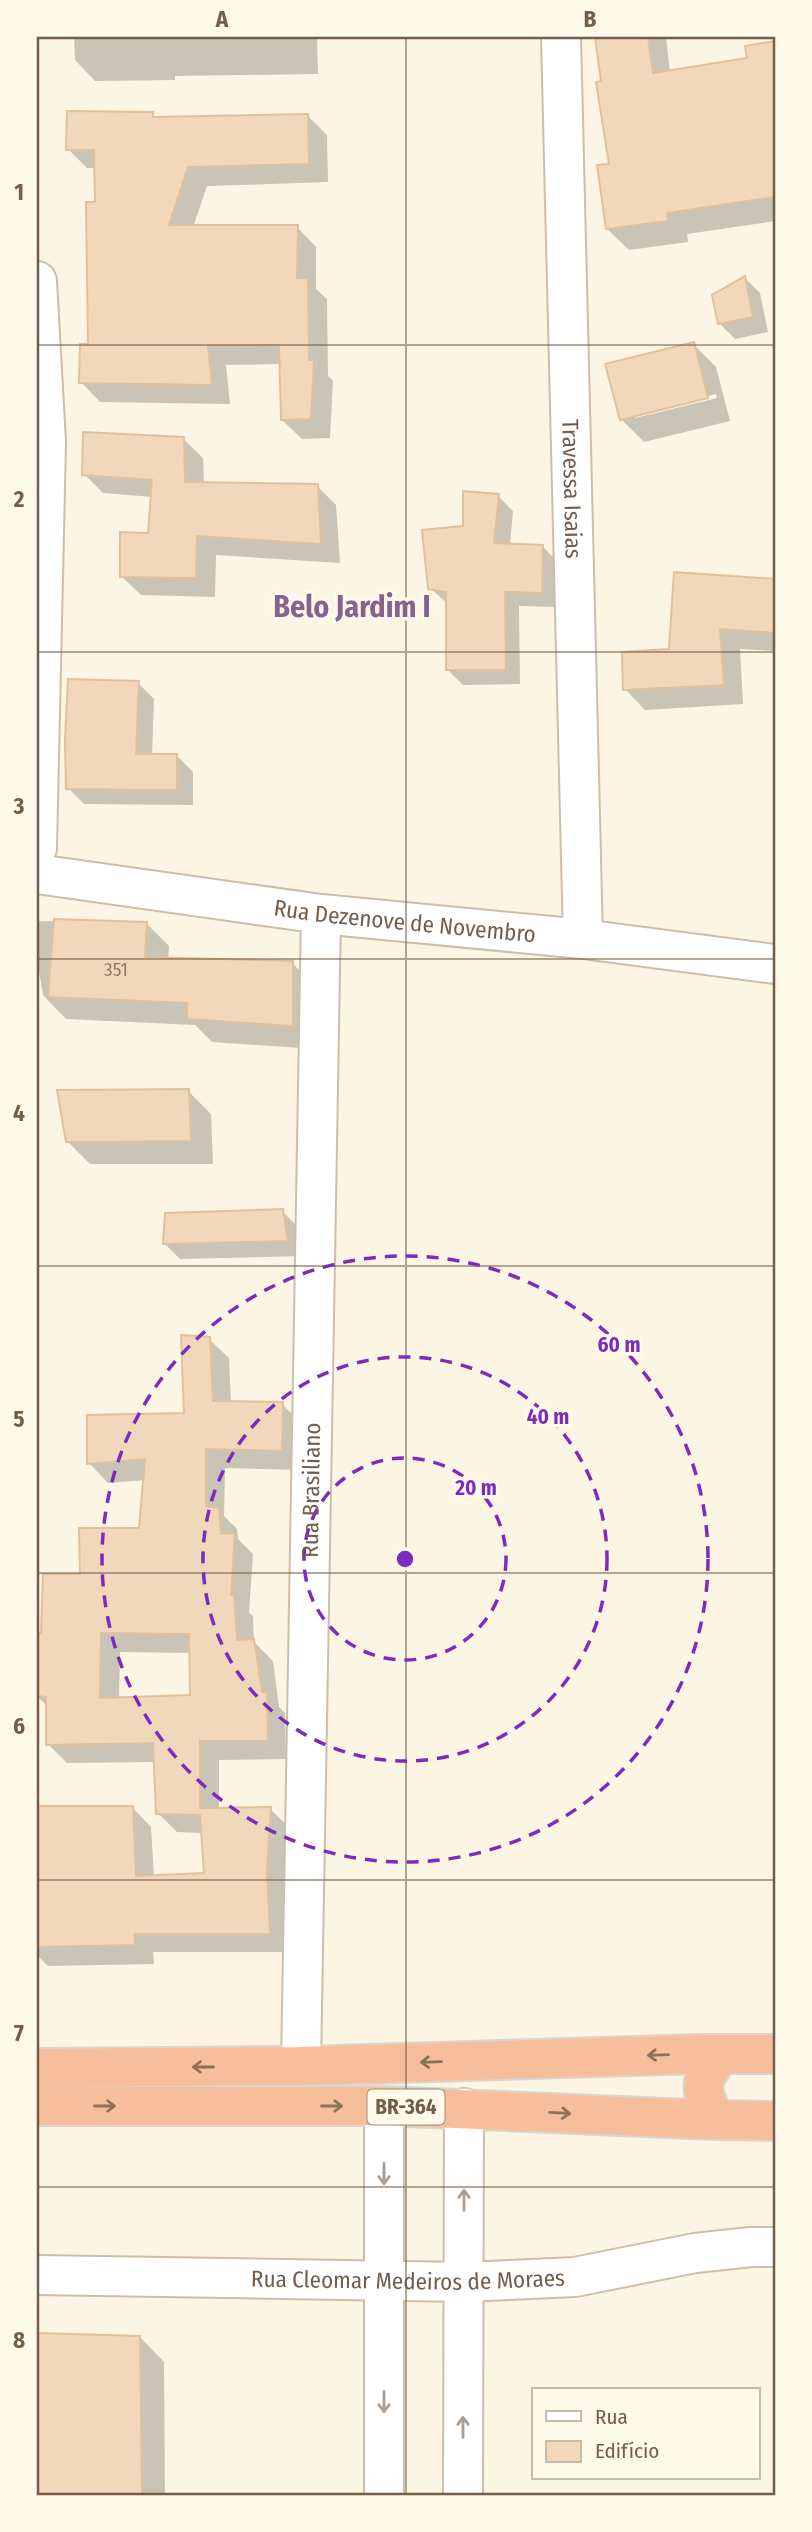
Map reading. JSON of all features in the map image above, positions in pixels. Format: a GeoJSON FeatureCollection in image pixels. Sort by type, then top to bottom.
{"type":"FeatureCollection","features":[{"type":"Feature","properties":{"kind":"highway"},"geometry":{"type":"LineString","coordinates":[[715,2120],[703,2089],[704,2076],[722,2054]]}},
{"type":"Feature","properties":{"kind":"highway","name":"BR-364"},"geometry":{"type":"LineString","coordinates":[[37,2068],[301,2066],[775,2054]]}},
{"type":"Feature","properties":{"kind":"highway","name":"BR-364"},"geometry":{"type":"LineString","coordinates":[[37,2106],[384,2106],[775,2121]]}},
{"type":"Feature","properties":{"kind":"street","name":"Travessa Isaias"},"geometry":{"type":"LineString","coordinates":[[561,37],[583,939]]}},
{"type":"Feature","properties":{"kind":"street"},"geometry":{"type":"LineString","coordinates":[[37,281],[46,442],[37,848]]}},
{"type":"Feature","properties":{"kind":"street","name":"Rua Dezenove de Novembro"},"geometry":{"type":"LineString","coordinates":[[37,874],[321,914],[583,939],[775,964]]}},
{"type":"Feature","properties":{"kind":"street","name":"Rua Brasiliano"},"geometry":{"type":"LineString","coordinates":[[301,2066],[321,914]]}},
{"type":"Feature","properties":{"kind":"street"},"geometry":{"type":"LineString","coordinates":[[384,2106],[384,2495]]}},
{"type":"Feature","properties":{"kind":"street"},"geometry":{"type":"LineString","coordinates":[[463,2495],[464,2108]]}},
{"type":"Feature","properties":{"kind":"street","name":"Rua Cleomar Medeiros de Moraes"},"geometry":{"type":"LineString","coordinates":[[37,2275],[464,2282],[575,2277],[695,2253],[775,2247]]}},
{"type":"Feature","properties":{"kind":"building"},"geometry":{"type":"Polygon","coordinates":[[[595,37],[648,37],[653,73],[747,58],[745,46],[775,41],[775,197],[667,213],[668,221],[606,229],[597,165],[609,164],[596,82],[601,81],[595,37]]]}},
{"type":"Feature","properties":{"kind":"building"},"geometry":{"type":"Polygon","coordinates":[[[67,111],[153,112],[153,117],[308,114],[309,164],[188,167],[169,225],[298,225],[297,278],[308,278],[309,360],[314,360],[311,419],[281,420],[279,345],[208,346],[212,385],[79,383],[80,344],[88,344],[86,202],[95,202],[94,150],[66,150],[67,111]]]}},
{"type":"Feature","properties":{"kind":"building"},"geometry":{"type":"Polygon","coordinates":[[[745,276],[753,317],[718,324],[712,295],[745,276]]]}},
{"type":"Feature","properties":{"kind":"building"},"geometry":{"type":"Polygon","coordinates":[[[694,342],[708,398],[620,420],[605,364],[694,342]]]}},
{"type":"Feature","properties":{"kind":"building"},"geometry":{"type":"Polygon","coordinates":[[[83,432],[184,437],[185,482],[318,484],[321,544],[197,536],[196,578],[120,577],[120,532],[148,533],[152,480],[82,475],[83,432]]]}},
{"type":"Feature","properties":{"kind":"building"},"geometry":{"type":"Polygon","coordinates":[[[463,491],[499,494],[494,543],[543,545],[542,593],[505,592],[506,670],[446,670],[446,592],[428,589],[422,530],[463,526],[463,491]]]}},
{"type":"Feature","properties":{"kind":"building"},"geometry":{"type":"Polygon","coordinates":[[[674,572],[775,579],[775,633],[720,629],[724,685],[623,690],[622,652],[669,649],[674,572]]]}},
{"type":"Feature","properties":{"kind":"building"},"geometry":{"type":"Polygon","coordinates":[[[68,679],[139,681],[136,754],[177,754],[177,790],[66,789],[68,679]]]}},
{"type":"Feature","properties":{"kind":"building"},"geometry":{"type":"Polygon","coordinates":[[[54,919],[147,922],[145,957],[293,961],[293,1026],[187,1019],[187,1003],[48,997],[54,919]]]}},
{"type":"Feature","properties":{"kind":"building"},"geometry":{"type":"Polygon","coordinates":[[[189,1089],[191,1141],[66,1142],[57,1090],[189,1089]]]}},
{"type":"Feature","properties":{"kind":"building"},"geometry":{"type":"Polygon","coordinates":[[[283,1209],[288,1241],[163,1244],[165,1213],[283,1209]]]}},
{"type":"Feature","properties":{"kind":"building"},"geometry":{"type":"Polygon","coordinates":[[[181,1335],[210,1337],[213,1401],[283,1402],[282,1451],[206,1449],[206,1506],[219,1508],[221,1534],[235,1533],[231,1595],[234,1595],[237,1640],[254,1639],[262,1692],[267,1692],[268,1741],[200,1741],[200,1808],[271,1807],[267,1870],[270,1934],[135,1934],[135,1945],[37,1947],[37,1806],[133,1806],[136,1876],[204,1873],[200,1815],[156,1814],[153,1743],[46,1745],[46,1697],[37,1696],[37,1633],[41,1633],[43,1574],[80,1574],[79,1528],[139,1528],[145,1459],[87,1464],[87,1415],[184,1413],[181,1335]],[[101,1633],[100,1698],[190,1695],[189,1634],[101,1633]]]}},
{"type":"Feature","properties":{"kind":"building"},"geometry":{"type":"Polygon","coordinates":[[[37,2333],[140,2336],[142,2495],[37,2495],[37,2333]]]}},
{"type":"Feature","properties":{"kind":"district","name":"Belo Jardim I"},"geometry":{"type":"Point","coordinates":[352,607]}}]}
